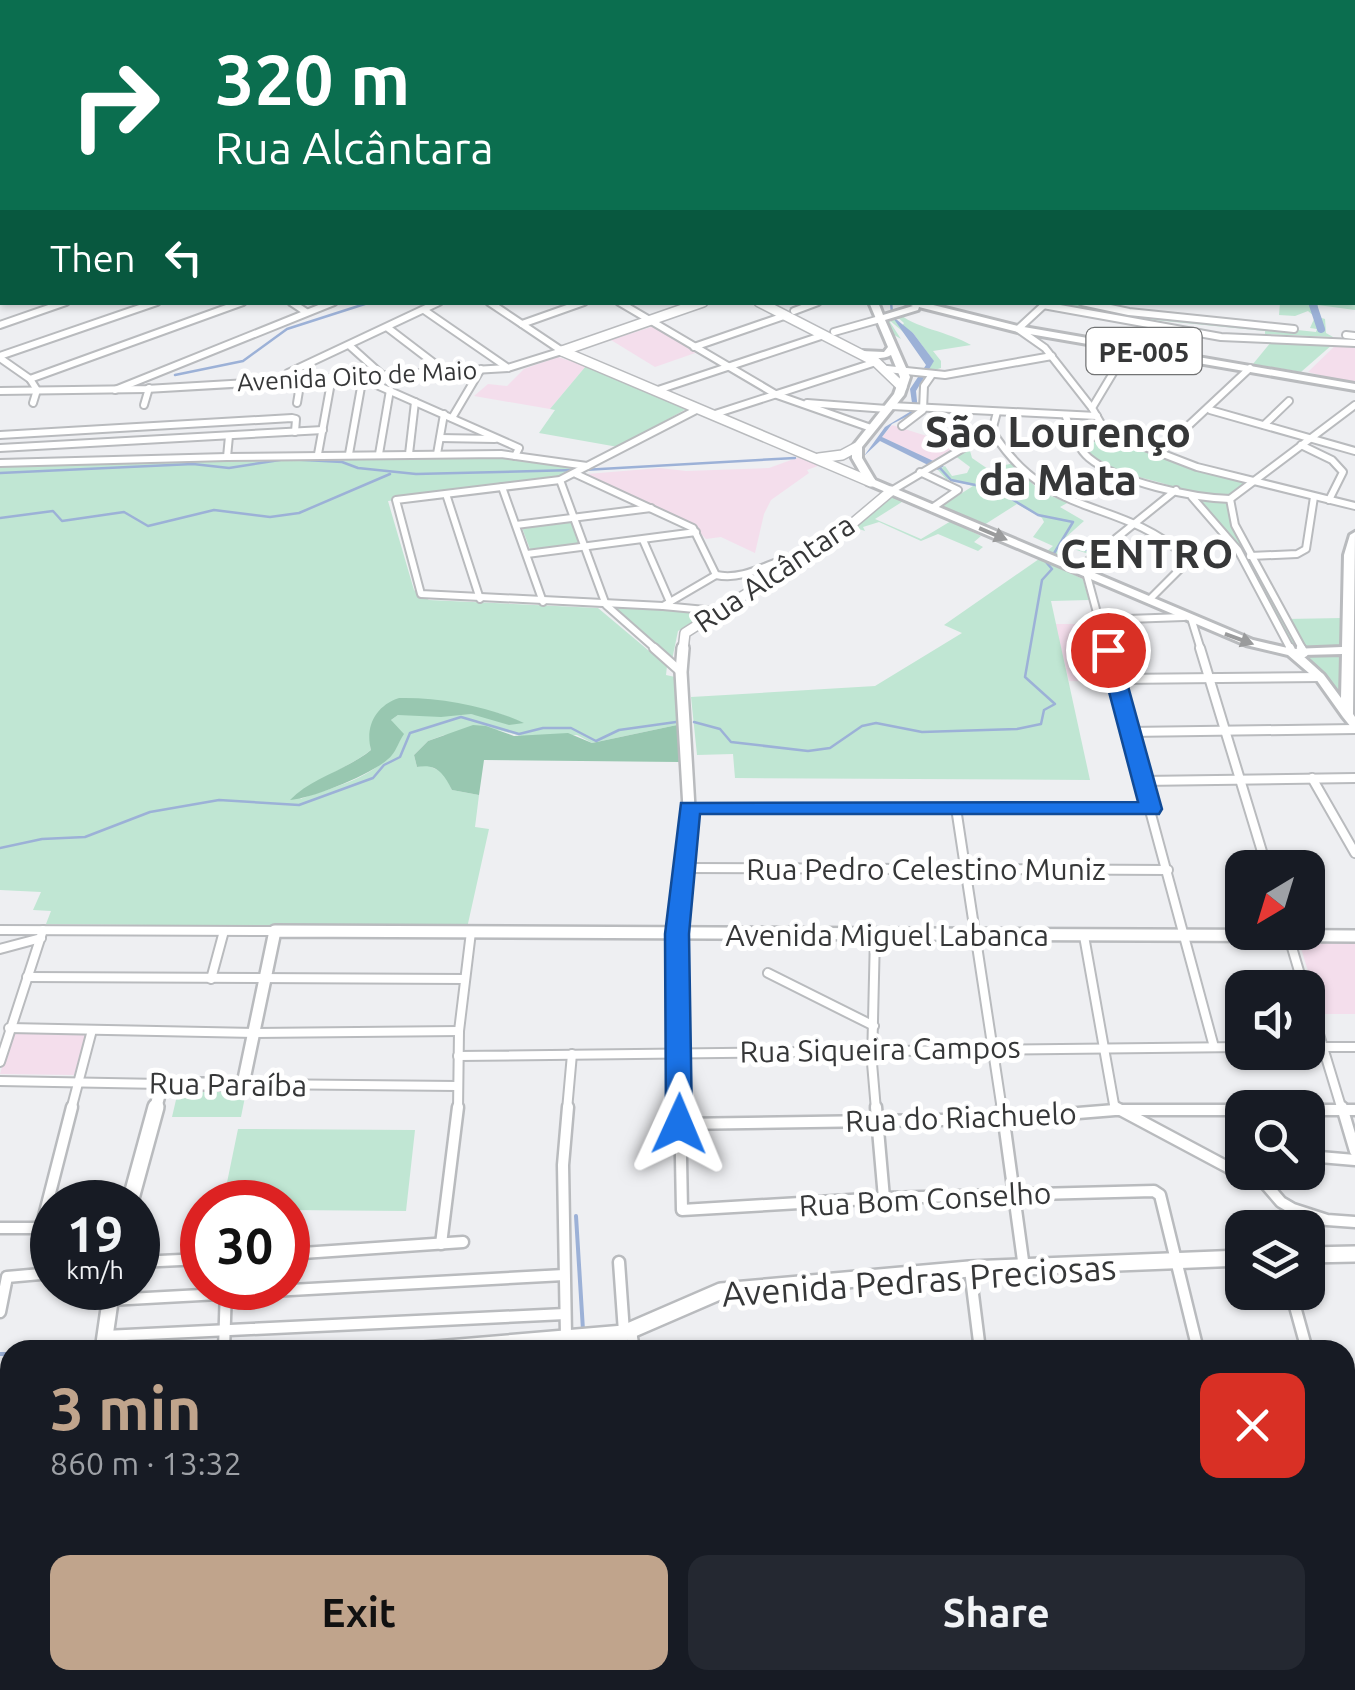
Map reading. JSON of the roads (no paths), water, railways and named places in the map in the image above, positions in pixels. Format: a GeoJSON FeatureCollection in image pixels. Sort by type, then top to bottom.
{"type":"FeatureCollection","features":[{"type":"Feature","properties":{"kind":"main road","name":"Avenida Oito de Maio"},"geometry":{"type":"LineString","coordinates":[[562,351],[695,305]]}},
{"type":"Feature","properties":{"kind":"main road"},"geometry":{"type":"LineString","coordinates":[[760,305],[784,313]]}},
{"type":"Feature","properties":{"kind":"main road"},"geometry":{"type":"LineString","coordinates":[[766,305],[829,333],[887,369],[902,387]]}},
{"type":"Feature","properties":{"kind":"main road"},"geometry":{"type":"LineString","coordinates":[[857,453],[909,374],[874,305]]}},
{"type":"Feature","properties":{"kind":"main road"},"geometry":{"type":"LineString","coordinates":[[883,317],[904,306]]}},
{"type":"Feature","properties":{"kind":"main road","name":"PE-005"},"geometry":{"type":"LineString","coordinates":[[904,306],[934,309],[1018,330],[1355,387]]}},
{"type":"Feature","properties":{"kind":"main road"},"geometry":{"type":"LineString","coordinates":[[861,354],[886,355],[893,347]]}},
{"type":"Feature","properties":{"kind":"main road"},"geometry":{"type":"LineString","coordinates":[[562,351],[1082,570],[1188,619],[1264,647],[1298,652],[1346,650]]}},
{"type":"Feature","properties":{"kind":"main road"},"geometry":{"type":"LineString","coordinates":[[814,458],[857,453]]}},
{"type":"Feature","properties":{"kind":"main road"},"geometry":{"type":"LineString","coordinates":[[857,453],[871,482]]}},
{"type":"Feature","properties":{"kind":"main road","name":"Rua Alcântara"},"geometry":{"type":"LineString","coordinates":[[677,934],[689,808],[681,672],[686,633],[810,554],[891,490]]}},
{"type":"Feature","properties":{"kind":"main road"},"geometry":{"type":"LineString","coordinates":[[1352,723],[1346,650],[1352,590],[1349,555],[1355,535]]}},
{"type":"Feature","properties":{"kind":"main road"},"geometry":{"type":"LineString","coordinates":[[1298,652],[1352,723]]}},
{"type":"Feature","properties":{"kind":"main road"},"geometry":{"type":"LineString","coordinates":[[243,1084],[275,931]]}},
{"type":"Feature","properties":{"kind":"main road","name":"Avenida Miguel Labanca"},"geometry":{"type":"LineString","coordinates":[[275,931],[1225,935]]}},
{"type":"Feature","properties":{"kind":"main road","name":"Avenida Miguel Labanca"},"geometry":{"type":"LineString","coordinates":[[1325,935],[1355,936]]}},
{"type":"Feature","properties":{"kind":"main road"},"geometry":{"type":"LineString","coordinates":[[136,1180],[162,1084]]}},
{"type":"Feature","properties":{"kind":"main road","name":"Rua Paraíba"},"geometry":{"type":"LineString","coordinates":[[162,1084],[243,1084]]}},
{"type":"Feature","properties":{"kind":"main road"},"geometry":{"type":"LineString","coordinates":[[1325,1255],[1355,1254]]}},
{"type":"Feature","properties":{"kind":"main road","name":"Avenida Pedras Preciosas"},"geometry":{"type":"LineString","coordinates":[[573,1340],[627,1332],[720,1291],[970,1268],[1225,1259]]}},
{"type":"Feature","properties":{"kind":"main road"},"geometry":{"type":"LineString","coordinates":[[104,1340],[109,1310]]}},
{"type":"Feature","properties":{"kind":"street"},"geometry":{"type":"LineString","coordinates":[[430,0],[493,0]]}},
{"type":"Feature","properties":{"kind":"street"},"geometry":{"type":"LineString","coordinates":[[0,324],[57,305]]}},
{"type":"Feature","properties":{"kind":"street"},"geometry":{"type":"LineString","coordinates":[[0,357],[148,305]]}},
{"type":"Feature","properties":{"kind":"street"},"geometry":{"type":"LineString","coordinates":[[30,379],[236,305]]}},
{"type":"Feature","properties":{"kind":"street"},"geometry":{"type":"LineString","coordinates":[[296,305],[306,312]]}},
{"type":"Feature","properties":{"kind":"street"},"geometry":{"type":"LineString","coordinates":[[115,390],[326,305]]}},
{"type":"Feature","properties":{"kind":"street"},"geometry":{"type":"LineString","coordinates":[[292,380],[288,373],[433,305]]}},
{"type":"Feature","properties":{"kind":"street"},"geometry":{"type":"LineString","coordinates":[[492,305],[562,351]]}},
{"type":"Feature","properties":{"kind":"street"},"geometry":{"type":"LineString","coordinates":[[522,324],[576,305]]}},
{"type":"Feature","properties":{"kind":"street"},"geometry":{"type":"LineString","coordinates":[[624,305],[777,395],[872,428]]}},
{"type":"Feature","properties":{"kind":"street"},"geometry":{"type":"LineString","coordinates":[[694,347],[809,305]]}},
{"type":"Feature","properties":{"kind":"street"},"geometry":{"type":"LineString","coordinates":[[1044,305],[1018,330],[1052,356],[1106,432],[1158,455],[1249,483],[1355,506]]}},
{"type":"Feature","properties":{"kind":"street"},"geometry":{"type":"LineString","coordinates":[[1050,305],[1221,336],[1355,339]]}},
{"type":"Feature","properties":{"kind":"street"},"geometry":{"type":"LineString","coordinates":[[1096,305],[1294,329]]}},
{"type":"Feature","properties":{"kind":"street"},"geometry":{"type":"LineString","coordinates":[[424,310],[508,368]]}},
{"type":"Feature","properties":{"kind":"street"},"geometry":{"type":"LineString","coordinates":[[655,391],[883,317]]}},
{"type":"Feature","properties":{"kind":"street"},"geometry":{"type":"LineString","coordinates":[[388,328],[443,370]]}},
{"type":"Feature","properties":{"kind":"street"},"geometry":{"type":"LineString","coordinates":[[1045,348],[1049,335]]}},
{"type":"Feature","properties":{"kind":"street"},"geometry":{"type":"LineString","coordinates":[[1346,335],[1355,339]]}},
{"type":"Feature","properties":{"kind":"street"},"geometry":{"type":"LineString","coordinates":[[350,346],[380,374]]}},
{"type":"Feature","properties":{"kind":"street"},"geometry":{"type":"LineString","coordinates":[[1092,408],[1128,348]]}},
{"type":"Feature","properties":{"kind":"street","name":"Avenida Oito de Maio"},"geometry":{"type":"LineString","coordinates":[[0,391],[115,390],[508,368],[562,351]]}},
{"type":"Feature","properties":{"kind":"street"},"geometry":{"type":"LineString","coordinates":[[887,369],[929,376],[1052,356]]}},
{"type":"Feature","properties":{"kind":"street"},"geometry":{"type":"LineString","coordinates":[[0,357],[30,379],[37,390],[34,403]]}},
{"type":"Feature","properties":{"kind":"street"},"geometry":{"type":"LineString","coordinates":[[712,415],[876,362]]}},
{"type":"Feature","properties":{"kind":"street"},"geometry":{"type":"LineString","coordinates":[[1158,455],[1210,410],[1250,368]]}},
{"type":"Feature","properties":{"kind":"street"},"geometry":{"type":"LineString","coordinates":[[452,418],[480,369]]}},
{"type":"Feature","properties":{"kind":"street"},"geometry":{"type":"LineString","coordinates":[[902,426],[918,409],[929,376]]}},
{"type":"Feature","properties":{"kind":"street"},"geometry":{"type":"LineString","coordinates":[[318,454],[332,377]]}},
{"type":"Feature","properties":{"kind":"street"},"geometry":{"type":"LineString","coordinates":[[349,454],[363,377],[521,449],[515,456]]}},
{"type":"Feature","properties":{"kind":"street"},"geometry":{"type":"LineString","coordinates":[[297,404],[301,379]]}},
{"type":"Feature","properties":{"kind":"street"},"geometry":{"type":"LineString","coordinates":[[213,385],[216,397]]}},
{"type":"Feature","properties":{"kind":"street"},"geometry":{"type":"LineString","coordinates":[[144,405],[149,388]]}},
{"type":"Feature","properties":{"kind":"street"},"geometry":{"type":"LineString","coordinates":[[63,404],[65,390]]}},
{"type":"Feature","properties":{"kind":"street"},"geometry":{"type":"LineString","coordinates":[[90,402],[92,390]]}},
{"type":"Feature","properties":{"kind":"street"},"geometry":{"type":"LineString","coordinates":[[379,454],[390,390]]}},
{"type":"Feature","properties":{"kind":"street"},"geometry":{"type":"LineString","coordinates":[[758,401],[1097,416]]}},
{"type":"Feature","properties":{"kind":"street"},"geometry":{"type":"LineString","coordinates":[[409,454],[415,402]]}},
{"type":"Feature","properties":{"kind":"street"},"geometry":{"type":"LineString","coordinates":[[1264,426],[1289,402]]}},
{"type":"Feature","properties":{"kind":"street"},"geometry":{"type":"LineString","coordinates":[[1192,497],[1230,498],[1355,405]]}},
{"type":"Feature","properties":{"kind":"street"},"geometry":{"type":"LineString","coordinates":[[698,410],[560,480],[400,499],[394,504],[419,591],[429,597],[666,604],[716,611]]}},
{"type":"Feature","properties":{"kind":"street"},"geometry":{"type":"LineString","coordinates":[[1210,410],[1355,450]]}},
{"type":"Feature","properties":{"kind":"street"},"geometry":{"type":"LineString","coordinates":[[891,490],[992,432],[997,412]]}},
{"type":"Feature","properties":{"kind":"street"},"geometry":{"type":"LineString","coordinates":[[437,454],[444,414]]}},
{"type":"Feature","properties":{"kind":"street"},"geometry":{"type":"LineString","coordinates":[[1066,417],[1086,456],[1108,469],[1192,497],[1224,526],[1248,556]]}},
{"type":"Feature","properties":{"kind":"street"},"geometry":{"type":"LineString","coordinates":[[0,434],[296,419],[295,432]]}},
{"type":"Feature","properties":{"kind":"street"},"geometry":{"type":"LineString","coordinates":[[0,448],[323,430]]}},
{"type":"Feature","properties":{"kind":"street"},"geometry":{"type":"LineString","coordinates":[[992,432],[1042,488],[1134,524],[1166,540],[1186,560],[1149,600]]}},
{"type":"Feature","properties":{"kind":"street"},"geometry":{"type":"LineString","coordinates":[[1078,443],[1106,432]]}},
{"type":"Feature","properties":{"kind":"street"},"geometry":{"type":"LineString","coordinates":[[23,462],[29,433]]}},
{"type":"Feature","properties":{"kind":"street"},"geometry":{"type":"LineString","coordinates":[[248,456],[250,435]]}},
{"type":"Feature","properties":{"kind":"street"},"geometry":{"type":"LineString","coordinates":[[227,457],[228,436]]}},
{"type":"Feature","properties":{"kind":"street"},"geometry":{"type":"LineString","coordinates":[[176,458],[179,438]]}},
{"type":"Feature","properties":{"kind":"street"},"geometry":{"type":"LineString","coordinates":[[440,438],[500,439]]}},
{"type":"Feature","properties":{"kind":"street"},"geometry":{"type":"LineString","coordinates":[[1301,444],[1332,460],[1343,472],[1329,500]]}},
{"type":"Feature","properties":{"kind":"street"},"geometry":{"type":"LineString","coordinates":[[0,464],[318,454],[515,456],[581,470],[698,532],[716,575]]}},
{"type":"Feature","properties":{"kind":"street"},"geometry":{"type":"LineString","coordinates":[[920,472],[958,490],[932,508]]}},
{"type":"Feature","properties":{"kind":"street"},"geometry":{"type":"LineString","coordinates":[[560,480],[606,604],[681,672]]}},
{"type":"Feature","properties":{"kind":"street"},"geometry":{"type":"LineString","coordinates":[[502,487],[544,602]]}},
{"type":"Feature","properties":{"kind":"street"},"geometry":{"type":"LineString","coordinates":[[1176,490],[1082,570],[1116,679],[1214,1047]]}},
{"type":"Feature","properties":{"kind":"street"},"geometry":{"type":"LineString","coordinates":[[446,494],[480,599]]}},
{"type":"Feature","properties":{"kind":"street"},"geometry":{"type":"LineString","coordinates":[[1248,556],[1297,554],[1306,549],[1314,497]]}},
{"type":"Feature","properties":{"kind":"street"},"geometry":{"type":"LineString","coordinates":[[1230,498],[1235,525],[1248,556],[1298,652]]}},
{"type":"Feature","properties":{"kind":"street"},"geometry":{"type":"LineString","coordinates":[[516,525],[653,508]]}},
{"type":"Feature","properties":{"kind":"street"},"geometry":{"type":"LineString","coordinates":[[1224,526],[1235,525]]}},
{"type":"Feature","properties":{"kind":"street"},"geometry":{"type":"LineString","coordinates":[[527,554],[698,532]]}},
{"type":"Feature","properties":{"kind":"street"},"geometry":{"type":"LineString","coordinates":[[644,540],[666,604]]}},
{"type":"Feature","properties":{"kind":"street"},"geometry":{"type":"LineString","coordinates":[[666,604],[716,575],[740,577],[786,555],[810,554]]}},
{"type":"Feature","properties":{"kind":"street"},"geometry":{"type":"LineString","coordinates":[[1091,590],[1114,586]]}},
{"type":"Feature","properties":{"kind":"street"},"geometry":{"type":"LineString","coordinates":[[1099,620],[1188,619],[1262,850]]}},
{"type":"Feature","properties":{"kind":"street"},"geometry":{"type":"LineString","coordinates":[[1116,679],[1320,677]]}},
{"type":"Feature","properties":{"kind":"street"},"geometry":{"type":"LineString","coordinates":[[1130,732],[1352,723]]}},
{"type":"Feature","properties":{"kind":"street"},"geometry":{"type":"LineString","coordinates":[[1312,778],[1355,853]]}},
{"type":"Feature","properties":{"kind":"street"},"geometry":{"type":"LineString","coordinates":[[1142,780],[1355,778]]}},
{"type":"Feature","properties":{"kind":"street"},"geometry":{"type":"LineString","coordinates":[[689,808],[1151,809]]}},
{"type":"Feature","properties":{"kind":"street"},"geometry":{"type":"LineString","coordinates":[[956,808],[1005,1118],[1024,1268]]}},
{"type":"Feature","properties":{"kind":"street","name":"Rua Pedro Celestino Muniz"},"geometry":{"type":"LineString","coordinates":[[685,868],[1168,870]]}},
{"type":"Feature","properties":{"kind":"street","name":"Avenida Miguel Labanca"},"geometry":{"type":"LineString","coordinates":[[0,930],[42,934],[275,931]]}},
{"type":"Feature","properties":{"kind":"street"},"geometry":{"type":"LineString","coordinates":[[211,979],[224,931]]}},
{"type":"Feature","properties":{"kind":"street"},"geometry":{"type":"LineString","coordinates":[[441,1244],[458,1116],[459,1031],[472,932]]}},
{"type":"Feature","properties":{"kind":"street"},"geometry":{"type":"LineString","coordinates":[[0,1062],[42,934]]}},
{"type":"Feature","properties":{"kind":"street","name":"Avenida Miguel Labanca"},"geometry":{"type":"LineString","coordinates":[[0,949],[42,934]]}},
{"type":"Feature","properties":{"kind":"street"},"geometry":{"type":"LineString","coordinates":[[677,934],[679,1124]]}},
{"type":"Feature","properties":{"kind":"street"},"geometry":{"type":"LineString","coordinates":[[875,935],[873,1049],[884,1198]]}},
{"type":"Feature","properties":{"kind":"street"},"geometry":{"type":"LineString","coordinates":[[1084,936],[1115,1110],[1233,1170],[1262,1180],[1280,1202],[1293,1209],[1327,1220],[1355,1222]]}},
{"type":"Feature","properties":{"kind":"street"},"geometry":{"type":"LineString","coordinates":[[768,973],[874,1026]]}},
{"type":"Feature","properties":{"kind":"street"},"geometry":{"type":"LineString","coordinates":[[27,978],[465,979]]}},
{"type":"Feature","properties":{"kind":"street"},"geometry":{"type":"LineString","coordinates":[[10,1028],[254,1033],[459,1031]]}},
{"type":"Feature","properties":{"kind":"street"},"geometry":{"type":"LineString","coordinates":[[58,1180],[92,1030]]}},
{"type":"Feature","properties":{"kind":"street","name":"Rua Siqueira Campos"},"geometry":{"type":"LineString","coordinates":[[458,1056],[1225,1047]]}},
{"type":"Feature","properties":{"kind":"street"},"geometry":{"type":"LineString","coordinates":[[1325,1047],[1355,1048]]}},
{"type":"Feature","properties":{"kind":"street"},"geometry":{"type":"LineString","coordinates":[[566,1340],[563,1166],[572,1054]]}},
{"type":"Feature","properties":{"kind":"street"},"geometry":{"type":"LineString","coordinates":[[1325,1057],[1355,1151]]}},
{"type":"Feature","properties":{"kind":"street","name":"Rua Paraíba"},"geometry":{"type":"LineString","coordinates":[[0,1081],[162,1084]]}},
{"type":"Feature","properties":{"kind":"street","name":"Rua Paraíba"},"geometry":{"type":"LineString","coordinates":[[243,1084],[457,1086]]}},
{"type":"Feature","properties":{"kind":"street","name":"Rua do Riachuelo"},"geometry":{"type":"LineString","coordinates":[[679,1124],[1225,1110]]}},
{"type":"Feature","properties":{"kind":"street"},"geometry":{"type":"LineString","coordinates":[[1325,1110],[1355,1110]]}},
{"type":"Feature","properties":{"kind":"street","name":"Rua Bom Conselho"},"geometry":{"type":"LineString","coordinates":[[679,1124],[680,1208],[688,1212],[884,1198],[1150,1190],[1160,1195],[1180,1263]]}},
{"type":"Feature","properties":{"kind":"street"},"geometry":{"type":"LineString","coordinates":[[1325,1157],[1355,1160]]}},
{"type":"Feature","properties":{"kind":"street"},"geometry":{"type":"LineString","coordinates":[[0,1228],[30,1228]]}},
{"type":"Feature","properties":{"kind":"street"},"geometry":{"type":"LineString","coordinates":[[310,1253],[463,1242]]}},
{"type":"Feature","properties":{"kind":"street"},"geometry":{"type":"LineString","coordinates":[[618,1262],[630,1340]]}},
{"type":"Feature","properties":{"kind":"street"},"geometry":{"type":"LineString","coordinates":[[1180,1263],[1196,1340]]}},
{"type":"Feature","properties":{"kind":"street"},"geometry":{"type":"LineString","coordinates":[[970,1268],[979,1340]]}},
{"type":"Feature","properties":{"kind":"street"},"geometry":{"type":"LineString","coordinates":[[0,1312],[7,1277],[30,1275]]}},
{"type":"Feature","properties":{"kind":"street"},"geometry":{"type":"LineString","coordinates":[[310,1287],[564,1276]]}},
{"type":"Feature","properties":{"kind":"street"},"geometry":{"type":"LineString","coordinates":[[225,1340],[226,1310]]}},
{"type":"Feature","properties":{"kind":"street"},"geometry":{"type":"LineString","coordinates":[[1296,1310],[1305,1340]]}},
{"type":"Feature","properties":{"kind":"street"},"geometry":{"type":"LineString","coordinates":[[137,1340],[565,1314]]}},
{"type":"Feature","properties":{"kind":"water"},"geometry":{"type":"Polygon","coordinates":[[[891,315],[913,333],[934,361],[916,391],[918,411],[892,424],[882,437],[944,466],[938,470],[880,441],[864,456],[885,427],[913,410],[910,389],[926,365],[891,315]]]}},
{"type":"Feature","properties":{"kind":"waterway"},"geometry":{"type":"LineString","coordinates":[[175,375],[243,361],[287,329],[362,305]]}},
{"type":"Feature","properties":{"kind":"waterway"},"geometry":{"type":"LineString","coordinates":[[891,305],[892,313]]}},
{"type":"Feature","properties":{"kind":"waterway"},"geometry":{"type":"LineString","coordinates":[[1313,305],[1321,329]]}},
{"type":"Feature","properties":{"kind":"waterway"},"geometry":{"type":"LineString","coordinates":[[583,470],[795,458]]}},
{"type":"Feature","properties":{"kind":"waterway"},"geometry":{"type":"LineString","coordinates":[[0,473],[193,464],[229,468],[286,459],[342,462],[358,468],[416,474],[575,470]]}},
{"type":"Feature","properties":{"kind":"waterway"},"geometry":{"type":"LineString","coordinates":[[939,467],[951,480],[995,489],[1038,515],[1073,522],[1053,555]]}},
{"type":"Feature","properties":{"kind":"waterway"},"geometry":{"type":"LineString","coordinates":[[0,518],[53,511],[62,521],[124,512],[148,526],[214,510],[270,517],[299,513],[390,474]]}},
{"type":"Feature","properties":{"kind":"waterway"},"geometry":{"type":"LineString","coordinates":[[1064,545],[1091,551]]}},
{"type":"Feature","properties":{"kind":"waterway"},"geometry":{"type":"LineString","coordinates":[[694,722],[720,729],[731,742],[808,751],[830,748],[862,726],[876,723],[922,732],[1017,729],[1041,724],[1044,710],[1055,704],[1025,677],[1042,580],[1052,569],[1046,562]]}},
{"type":"Feature","properties":{"kind":"waterway"},"geometry":{"type":"LineString","coordinates":[[0,848],[42,839],[85,837],[150,812],[219,800],[299,805],[373,778],[384,765],[400,757],[410,733],[461,717],[519,734],[543,728],[571,728],[596,741],[619,730],[676,722]]}},
{"type":"Feature","properties":{"kind":"waterway"},"geometry":{"type":"LineString","coordinates":[[576,1216],[583,1330]]}},
{"type":"Feature","properties":{"kind":"district","name":"São Lourenço da Mata"},"geometry":{"type":"Point","coordinates":[1058,455]}},
{"type":"Feature","properties":{"kind":"district","name":"CENTRO"},"geometry":{"type":"Point","coordinates":[1148,553]}}]}
